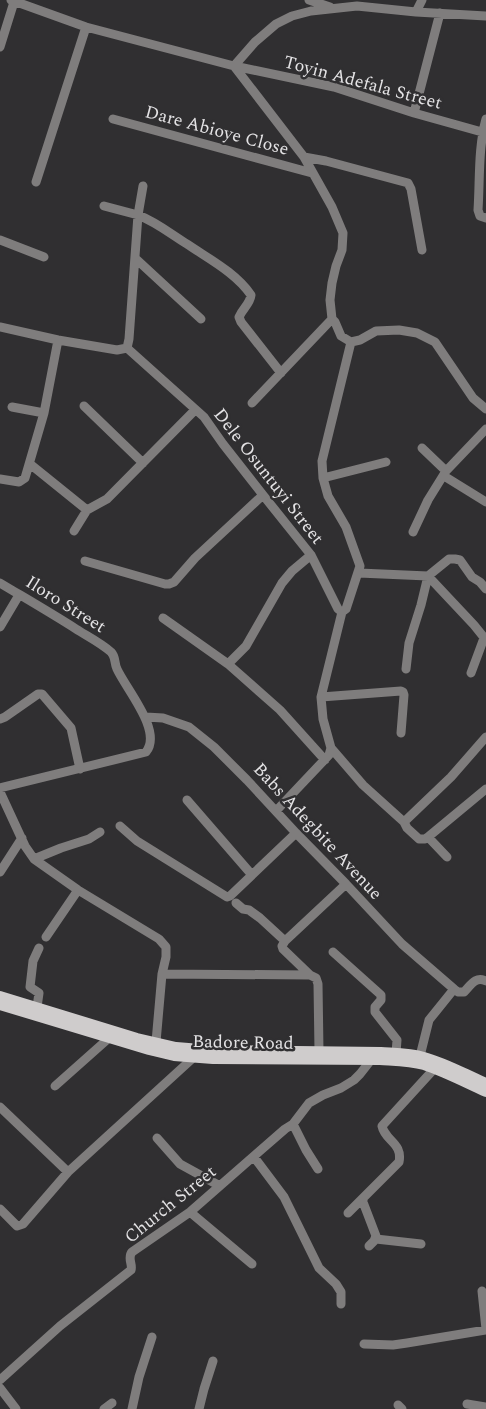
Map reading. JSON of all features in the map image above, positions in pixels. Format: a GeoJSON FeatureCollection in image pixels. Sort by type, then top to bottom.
{"type":"FeatureCollection","features":[{"type":"Feature","properties":{"kind":"main road","name":"Badore Road"},"geometry":{"type":"LineString","coordinates":[[0,996],[137,1038],[176,1047],[213,1050],[396,1053],[420,1056],[442,1063],[486,1083]]}},
{"type":"Feature","properties":{"kind":"main road","name":"Badore Road"},"geometry":{"type":"LineString","coordinates":[[0,1005],[161,1053],[193,1058],[371,1060],[416,1063],[486,1092]]}},
{"type":"Feature","properties":{"kind":"street"},"geometry":{"type":"LineString","coordinates":[[309,0],[335,8]]}},
{"type":"Feature","properties":{"kind":"street"},"geometry":{"type":"LineString","coordinates":[[416,12],[422,0]]}},
{"type":"Feature","properties":{"kind":"street"},"geometry":{"type":"LineString","coordinates":[[0,47],[12,1]]}},
{"type":"Feature","properties":{"kind":"street","name":"Toyin Adefala Street"},"geometry":{"type":"LineString","coordinates":[[12,1],[32,4],[86,27],[234,66],[334,87],[482,132]]}},
{"type":"Feature","properties":{"kind":"street"},"geometry":{"type":"LineString","coordinates":[[486,16],[416,12],[357,3],[311,11],[292,16],[276,24],[255,42],[234,66],[304,157],[332,207],[343,233],[342,250],[336,266],[330,300],[332,319],[341,336],[351,342],[375,332],[399,330],[417,333],[435,342],[473,398],[486,409]]}},
{"type":"Feature","properties":{"kind":"street"},"geometry":{"type":"LineString","coordinates":[[414,113],[440,13]]}},
{"type":"Feature","properties":{"kind":"street"},"geometry":{"type":"LineString","coordinates":[[36,182],[86,27]]}},
{"type":"Feature","properties":{"kind":"street","name":"Dare Abioye Close"},"geometry":{"type":"LineString","coordinates":[[113,119],[312,173]]}},
{"type":"Feature","properties":{"kind":"street"},"geometry":{"type":"LineString","coordinates":[[486,119],[480,151],[478,210],[480,216],[486,218]]}},
{"type":"Feature","properties":{"kind":"street"},"geometry":{"type":"LineString","coordinates":[[304,157],[326,160],[408,183],[422,250]]}},
{"type":"Feature","properties":{"kind":"street"},"geometry":{"type":"LineString","coordinates":[[0,327],[117,350],[127,348],[138,215],[143,186]]}},
{"type":"Feature","properties":{"kind":"street"},"geometry":{"type":"LineString","coordinates":[[104,206],[152,221],[220,266],[247,289],[251,295],[250,301],[239,317],[241,322],[281,373]]}},
{"type":"Feature","properties":{"kind":"street"},"geometry":{"type":"LineString","coordinates":[[0,240],[44,257]]}},
{"type":"Feature","properties":{"kind":"street"},"geometry":{"type":"LineString","coordinates":[[135,258],[201,319]]}},
{"type":"Feature","properties":{"kind":"street"},"geometry":{"type":"LineString","coordinates":[[252,403],[332,319]]}},
{"type":"Feature","properties":{"kind":"street"},"geometry":{"type":"LineString","coordinates":[[0,479],[19,482],[25,478],[45,413],[58,340]]}},
{"type":"Feature","properties":{"kind":"street"},"geometry":{"type":"LineString","coordinates":[[351,342],[322,461],[323,478],[328,496],[346,527],[360,566],[346,609],[342,612],[321,697],[323,719],[331,748],[363,785],[404,822],[419,839],[428,837],[486,789]]}},
{"type":"Feature","properties":{"kind":"street","name":"Dele Osuntuyi Street"},"geometry":{"type":"LineString","coordinates":[[127,348],[204,417],[262,495],[311,555],[338,609],[342,612]]}},
{"type":"Feature","properties":{"kind":"street"},"geometry":{"type":"LineString","coordinates":[[84,406],[143,464]]}},
{"type":"Feature","properties":{"kind":"street"},"geometry":{"type":"LineString","coordinates":[[12,407],[45,413]]}},
{"type":"Feature","properties":{"kind":"street"},"geometry":{"type":"LineString","coordinates":[[74,531],[87,510],[107,499],[195,410]]}},
{"type":"Feature","properties":{"kind":"street"},"geometry":{"type":"LineString","coordinates":[[413,532],[428,500],[445,473],[486,429]]}},
{"type":"Feature","properties":{"kind":"street"},"geometry":{"type":"LineString","coordinates":[[422,448],[445,473],[486,502]]}},
{"type":"Feature","properties":{"kind":"street"},"geometry":{"type":"LineString","coordinates":[[323,478],[386,462]]}},
{"type":"Feature","properties":{"kind":"street"},"geometry":{"type":"LineString","coordinates":[[30,464],[87,510]]}},
{"type":"Feature","properties":{"kind":"street"},"geometry":{"type":"LineString","coordinates":[[85,561],[169,584],[174,582],[195,558],[262,495]]}},
{"type":"Feature","properties":{"kind":"street"},"geometry":{"type":"LineString","coordinates":[[228,664],[246,646],[282,583],[311,555]]}},
{"type":"Feature","properties":{"kind":"street"},"geometry":{"type":"LineString","coordinates":[[406,669],[409,643],[428,576],[449,559],[460,560],[472,577],[486,589]]}},
{"type":"Feature","properties":{"kind":"street"},"geometry":{"type":"LineString","coordinates":[[359,573],[428,576],[485,639],[471,673]]}},
{"type":"Feature","properties":{"kind":"street","name":"Iloro Street"},"geometry":{"type":"LineString","coordinates":[[0,583],[111,651],[114,655],[115,666],[146,717]]}},
{"type":"Feature","properties":{"kind":"street"},"geometry":{"type":"LineString","coordinates":[[0,627],[19,595]]}},
{"type":"Feature","properties":{"kind":"street"},"geometry":{"type":"LineString","coordinates":[[163,618],[228,664],[280,710],[325,760]]}},
{"type":"Feature","properties":{"kind":"street"},"geometry":{"type":"LineString","coordinates":[[321,697],[401,691],[404,695],[401,734]]}},
{"type":"Feature","properties":{"kind":"street"},"geometry":{"type":"LineString","coordinates":[[0,718],[5,717],[38,694],[42,694],[71,728],[80,769]]}},
{"type":"Feature","properties":{"kind":"street"},"geometry":{"type":"LineString","coordinates":[[146,717],[151,735],[150,748],[146,752],[0,790],[34,859],[78,890],[159,939],[166,947],[156,1042]]}},
{"type":"Feature","properties":{"kind":"street","name":"Babs Adegbite Avenue"},"geometry":{"type":"LineString","coordinates":[[146,717],[163,718],[189,727],[214,747],[402,944],[454,989]]}},
{"type":"Feature","properties":{"kind":"street"},"geometry":{"type":"LineString","coordinates":[[404,822],[451,777],[486,737]]}},
{"type":"Feature","properties":{"kind":"street"},"geometry":{"type":"LineString","coordinates":[[276,811],[325,760],[331,748]]}},
{"type":"Feature","properties":{"kind":"street"},"geometry":{"type":"LineString","coordinates":[[187,800],[252,875]]}},
{"type":"Feature","properties":{"kind":"street"},"geometry":{"type":"LineString","coordinates":[[120,826],[137,841],[227,897],[296,834]]}},
{"type":"Feature","properties":{"kind":"street"},"geometry":{"type":"LineString","coordinates":[[34,859],[89,839],[100,831]]}},
{"type":"Feature","properties":{"kind":"street"},"geometry":{"type":"LineString","coordinates":[[428,837],[447,857]]}},
{"type":"Feature","properties":{"kind":"street"},"geometry":{"type":"LineString","coordinates":[[0,872],[22,838]]}},
{"type":"Feature","properties":{"kind":"street"},"geometry":{"type":"LineString","coordinates":[[319,1051],[316,978],[310,975],[282,946],[346,884]]}},
{"type":"Feature","properties":{"kind":"street"},"geometry":{"type":"LineString","coordinates":[[46,937],[78,890]]}},
{"type":"Feature","properties":{"kind":"street"},"geometry":{"type":"LineString","coordinates":[[236,903],[255,914],[285,941]]}},
{"type":"Feature","properties":{"kind":"street"},"geometry":{"type":"LineString","coordinates":[[37,1006],[39,993],[30,987],[33,961],[39,948]]}},
{"type":"Feature","properties":{"kind":"street"},"geometry":{"type":"LineString","coordinates":[[333,952],[381,995],[375,1012],[397,1040],[396,1053]]}},
{"type":"Feature","properties":{"kind":"street"},"geometry":{"type":"LineString","coordinates":[[162,974],[310,975]]}},
{"type":"Feature","properties":{"kind":"street"},"geometry":{"type":"LineString","coordinates":[[420,1056],[429,1020],[454,989],[464,992],[476,980],[486,981]]}},
{"type":"Feature","properties":{"kind":"street"},"geometry":{"type":"LineString","coordinates":[[56,1086],[109,1038]]}},
{"type":"Feature","properties":{"kind":"street"},"geometry":{"type":"LineString","coordinates":[[0,1209],[17,1226],[20,1226],[68,1172],[193,1058]]}},
{"type":"Feature","properties":{"kind":"street","name":"Church Street"},"geometry":{"type":"LineString","coordinates":[[1,1376],[131,1270],[132,1252],[190,1212],[293,1124],[309,1103],[354,1080],[371,1060]]}},
{"type":"Feature","properties":{"kind":"street"},"geometry":{"type":"LineString","coordinates":[[348,1213],[399,1162],[398,1148],[384,1132],[382,1126],[434,1069]]}},
{"type":"Feature","properties":{"kind":"street"},"geometry":{"type":"LineString","coordinates":[[0,1107],[68,1172]]}},
{"type":"Feature","properties":{"kind":"street"},"geometry":{"type":"LineString","coordinates":[[293,1124],[318,1169]]}},
{"type":"Feature","properties":{"kind":"street"},"geometry":{"type":"LineString","coordinates":[[157,1138],[180,1164],[220,1185]]}},
{"type":"Feature","properties":{"kind":"street"},"geometry":{"type":"LineString","coordinates":[[254,1157],[284,1197],[319,1268],[341,1292],[341,1304]]}},
{"type":"Feature","properties":{"kind":"street"},"geometry":{"type":"LineString","coordinates":[[363,1199],[373,1242],[421,1244]]}},
{"type":"Feature","properties":{"kind":"street"},"geometry":{"type":"LineString","coordinates":[[190,1212],[252,1264]]}},
{"type":"Feature","properties":{"kind":"street"},"geometry":{"type":"LineString","coordinates":[[364,1344],[393,1345],[486,1329],[482,1291]]}},
{"type":"Feature","properties":{"kind":"street"},"geometry":{"type":"LineString","coordinates":[[132,1409],[139,1377],[152,1337]]}},
{"type":"Feature","properties":{"kind":"street"},"geometry":{"type":"LineString","coordinates":[[199,1409],[213,1361]]}},
{"type":"Feature","properties":{"kind":"street"},"geometry":{"type":"LineString","coordinates":[[0,1388],[16,1409]]}},
{"type":"Feature","properties":{"kind":"street"},"geometry":{"type":"LineString","coordinates":[[467,1404],[486,1407]]}}]}
